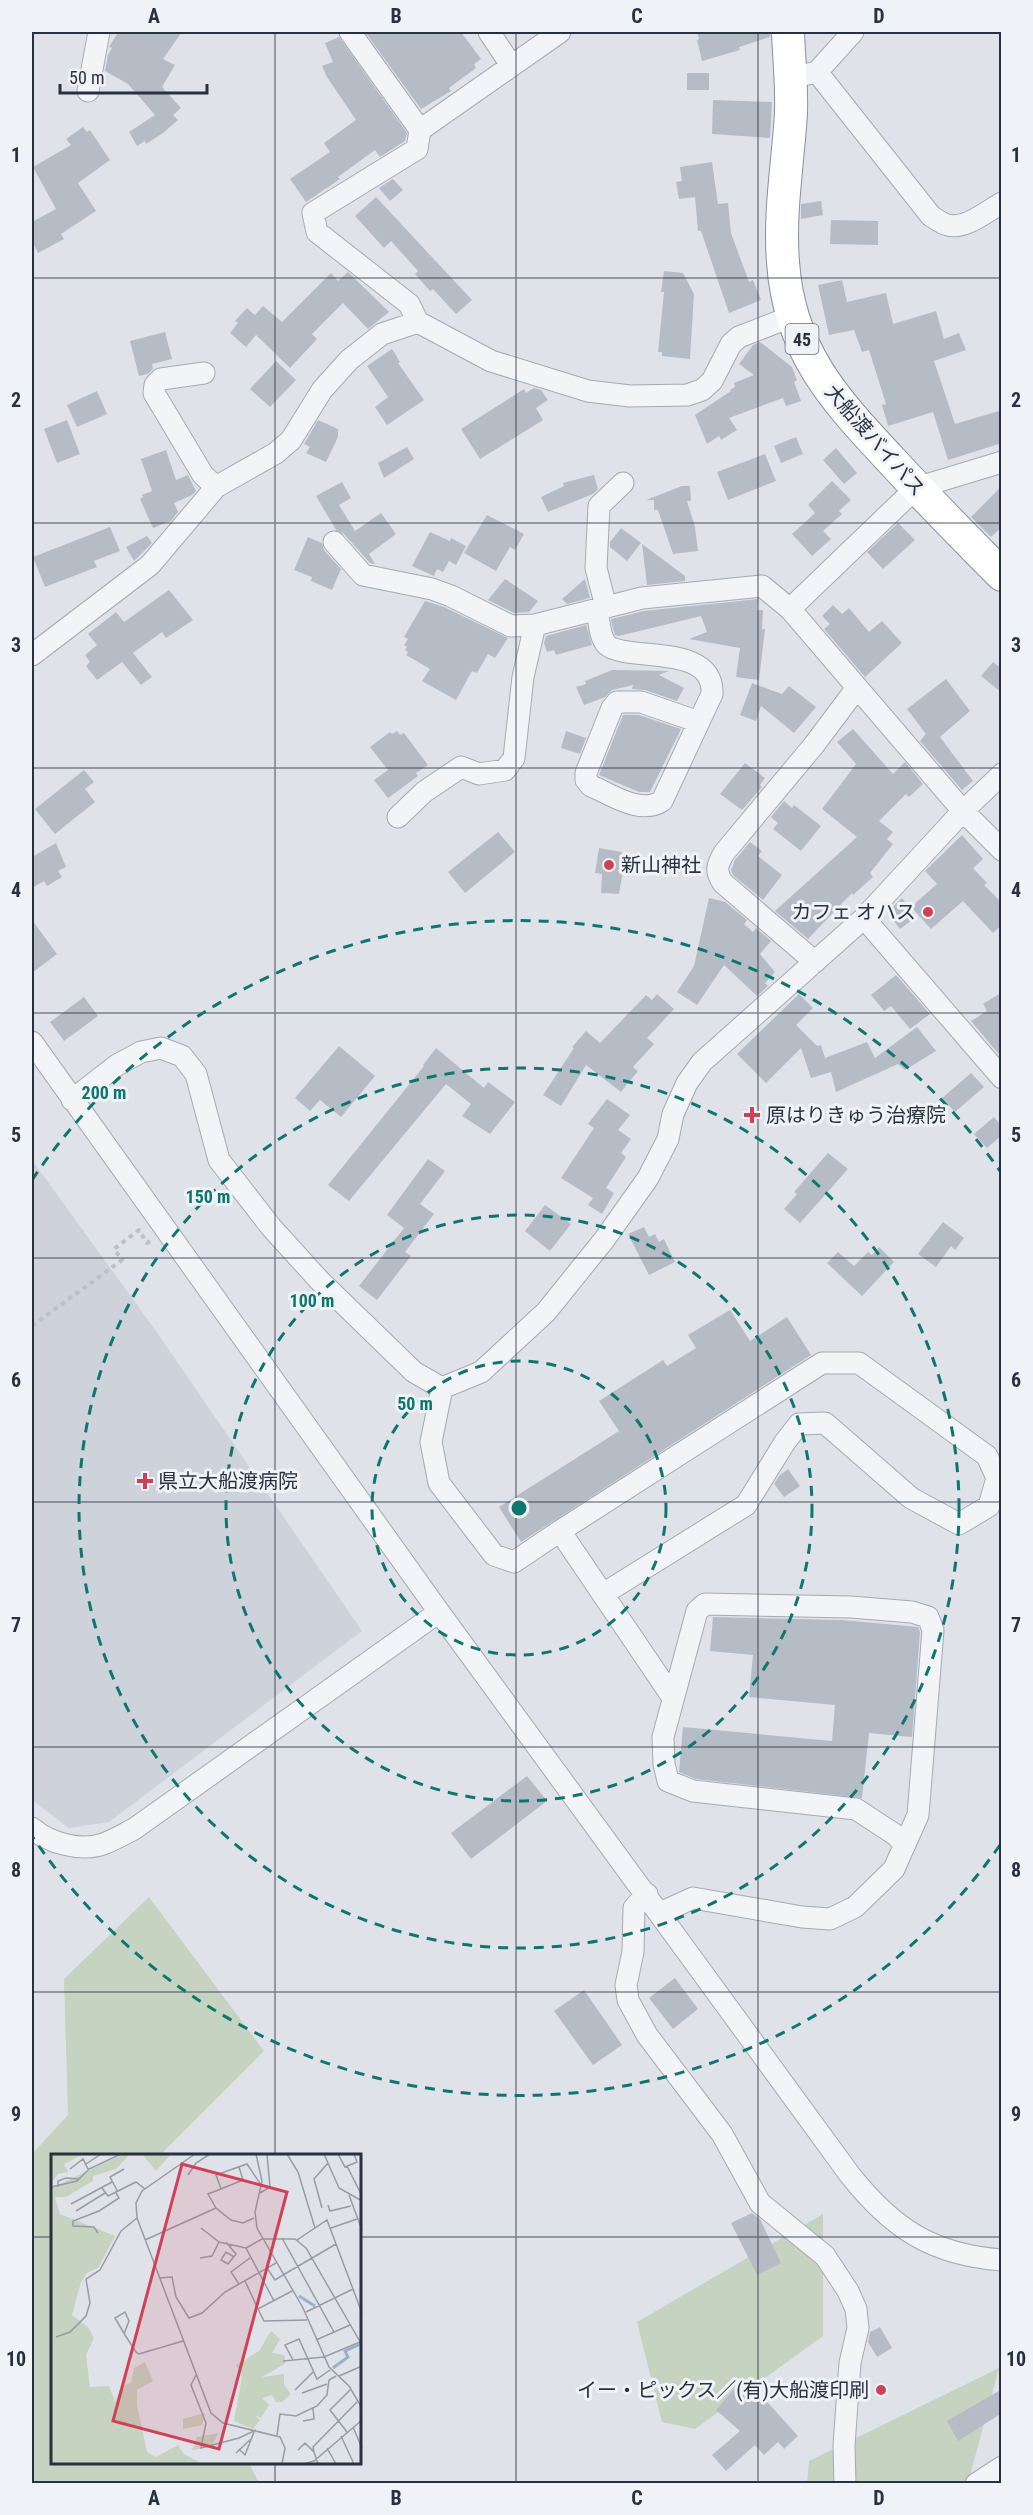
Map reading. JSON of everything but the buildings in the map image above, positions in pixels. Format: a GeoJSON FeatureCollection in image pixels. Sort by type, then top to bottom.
{"type":"FeatureCollection","features":[{"type":"Feature","properties":{"kind":"highway","name":"大船渡バイパス"},"geometry":{"type":"LineString","coordinates":[[788,32],[804,74],[783,263],[793,316],[815,368],[840,405],[916,488],[1002,574]]}},
{"type":"Feature","properties":{"kind":"street"},"geometry":{"type":"LineString","coordinates":[[88,91],[99,32]]}},
{"type":"Feature","properties":{"kind":"street"},"geometry":{"type":"LineString","coordinates":[[350,32],[420,130],[417,149],[313,213],[317,232],[409,304],[418,322],[491,361],[588,391],[630,396],[687,394],[702,390],[711,381],[730,344],[739,337],[793,316]]}},
{"type":"Feature","properties":{"kind":"street"},"geometry":{"type":"LineString","coordinates":[[489,32],[511,65]]}},
{"type":"Feature","properties":{"kind":"street"},"geometry":{"type":"LineString","coordinates":[[420,130],[560,32]]}},
{"type":"Feature","properties":{"kind":"street"},"geometry":{"type":"LineString","coordinates":[[853,32],[804,74],[931,216],[946,225],[955,226],[972,220],[1002,203]]}},
{"type":"Feature","properties":{"kind":"street"},"geometry":{"type":"LineString","coordinates":[[32,655],[150,565],[216,487],[233,475],[276,453],[291,440],[322,390],[349,360],[382,334],[418,322]]}},
{"type":"Feature","properties":{"kind":"street"},"geometry":{"type":"LineString","coordinates":[[204,373],[161,379],[154,385],[154,393],[203,475],[216,487]]}},
{"type":"Feature","properties":{"kind":"street"},"geometry":{"type":"LineString","coordinates":[[790,609],[916,488],[1002,462]]}},
{"type":"Feature","properties":{"kind":"street"},"geometry":{"type":"LineString","coordinates":[[623,483],[600,506],[596,568],[602,608],[602,635],[608,645],[618,649],[669,655],[697,666],[706,674],[713,686],[712,694],[699,722],[662,801],[652,807],[640,807],[591,786],[586,780],[586,773],[612,708],[617,702],[641,702],[699,722]]}},
{"type":"Feature","properties":{"kind":"street"},"geometry":{"type":"LineString","coordinates":[[334,542],[363,574],[432,589],[511,626],[535,625],[642,598],[762,586],[790,609],[963,812],[1002,850]]}},
{"type":"Feature","properties":{"kind":"street"},"geometry":{"type":"LineString","coordinates":[[398,817],[424,792],[461,767],[479,774],[505,770],[514,758],[523,677],[535,625]]}},
{"type":"Feature","properties":{"kind":"street"},"geometry":{"type":"LineString","coordinates":[[815,962],[723,883],[718,875],[717,864],[814,745],[856,689]]}},
{"type":"Feature","properties":{"kind":"street"},"geometry":{"type":"LineString","coordinates":[[441,1388],[481,1372],[546,1312],[604,1240],[648,1178],[668,1139],[673,1114],[687,1083],[702,1062],[864,918],[963,812],[1002,774]]}},
{"type":"Feature","properties":{"kind":"street"},"geometry":{"type":"LineString","coordinates":[[864,918],[1002,1078]]}},
{"type":"Feature","properties":{"kind":"street"},"geometry":{"type":"LineString","coordinates":[[32,1042],[439,1612],[871,2202],[894,2223],[923,2241],[958,2254],[1002,2260]]}},
{"type":"Feature","properties":{"kind":"street"},"geometry":{"type":"LineString","coordinates":[[72,1100],[117,1065],[141,1052],[161,1048],[182,1056],[196,1074],[219,1160],[258,1210],[319,1280],[414,1372],[441,1388]]}},
{"type":"Feature","properties":{"kind":"street"},"geometry":{"type":"LineString","coordinates":[[441,1388],[431,1442],[439,1483],[494,1556],[514,1562],[822,1363],[859,1363],[987,1456],[997,1478],[989,1506],[959,1524],[911,1498],[825,1423],[799,1424],[784,1442],[746,1505],[603,1593]]}},
{"type":"Feature","properties":{"kind":"street"},"geometry":{"type":"LineString","coordinates":[[560,1531],[673,1698]]}},
{"type":"Feature","properties":{"kind":"street"},"geometry":{"type":"LineString","coordinates":[[660,1913],[693,1898],[802,1917],[830,1919],[855,1907],[894,1869],[918,1815],[933,1630],[928,1617],[912,1612],[851,1607],[705,1604],[696,1611],[663,1737],[663,1764],[668,1781],[693,1791],[856,1809],[897,1836],[904,1845]]}},
{"type":"Feature","properties":{"kind":"street"},"geometry":{"type":"LineString","coordinates":[[32,1828],[40,1836],[72,1846],[101,1845],[134,1829],[439,1612]]}},
{"type":"Feature","properties":{"kind":"street"},"geometry":{"type":"LineString","coordinates":[[646,1894],[634,1908],[633,1952],[626,1985],[628,2000],[647,2035],[722,2134],[760,2203],[825,2256],[848,2290],[856,2309],[858,2328],[848,2379],[844,2445],[845,2484]]}},
{"type":"Feature","properties":{"kind":"street"},"geometry":{"type":"LineString","coordinates":[[976,2484],[1002,2467]]}},
{"type":"Feature","properties":{"kind":"path"},"geometry":{"type":"LineString","coordinates":[[32,1326],[122,1260],[114,1249],[139,1230],[147,1243],[166,1231]]}},
{"type":"Feature","properties":{"kind":"shaded area","name":"県立大船渡病院"},"geometry":{"type":"Polygon","coordinates":[[[32,1160],[156,1331],[362,1631],[109,1822],[69,1828],[32,1800],[32,1160]]]}},
{"type":"Feature","properties":{"kind":"green space"},"geometry":{"type":"Polygon","coordinates":[[[149,1897],[264,2051],[161,2154],[51,2154],[51,2464],[250,2464],[259,2483],[32,2483],[32,2154],[68,2115],[64,1979],[149,1897]]]}},
{"type":"Feature","properties":{"kind":"green space"},"geometry":{"type":"Polygon","coordinates":[[[823,2214],[823,2336],[695,2429],[662,2422],[637,2322],[823,2214]]]}},
{"type":"Feature","properties":{"kind":"green space"},"geometry":{"type":"Polygon","coordinates":[[[999,2368],[968,2483],[807,2484],[809,2461],[999,2368]]]}},
{"type":"Feature","properties":{"kind":"place","name":"新山神社"},"geometry":{"type":"Point","coordinates":[609,865]}},
{"type":"Feature","properties":{"kind":"place","name":"カフェ オハス"},"geometry":{"type":"Point","coordinates":[928,912]}},
{"type":"Feature","properties":{"kind":"place","name":"原はりきゅう治療院"},"geometry":{"type":"Point","coordinates":[752,1115]}},
{"type":"Feature","properties":{"kind":"place","name":"県立大船渡病院"},"geometry":{"type":"Point","coordinates":[145,1481]}},
{"type":"Feature","properties":{"kind":"place","name":"イー・ピックス／(有)大船渡印刷"},"geometry":{"type":"Point","coordinates":[881,2390]}}]}
